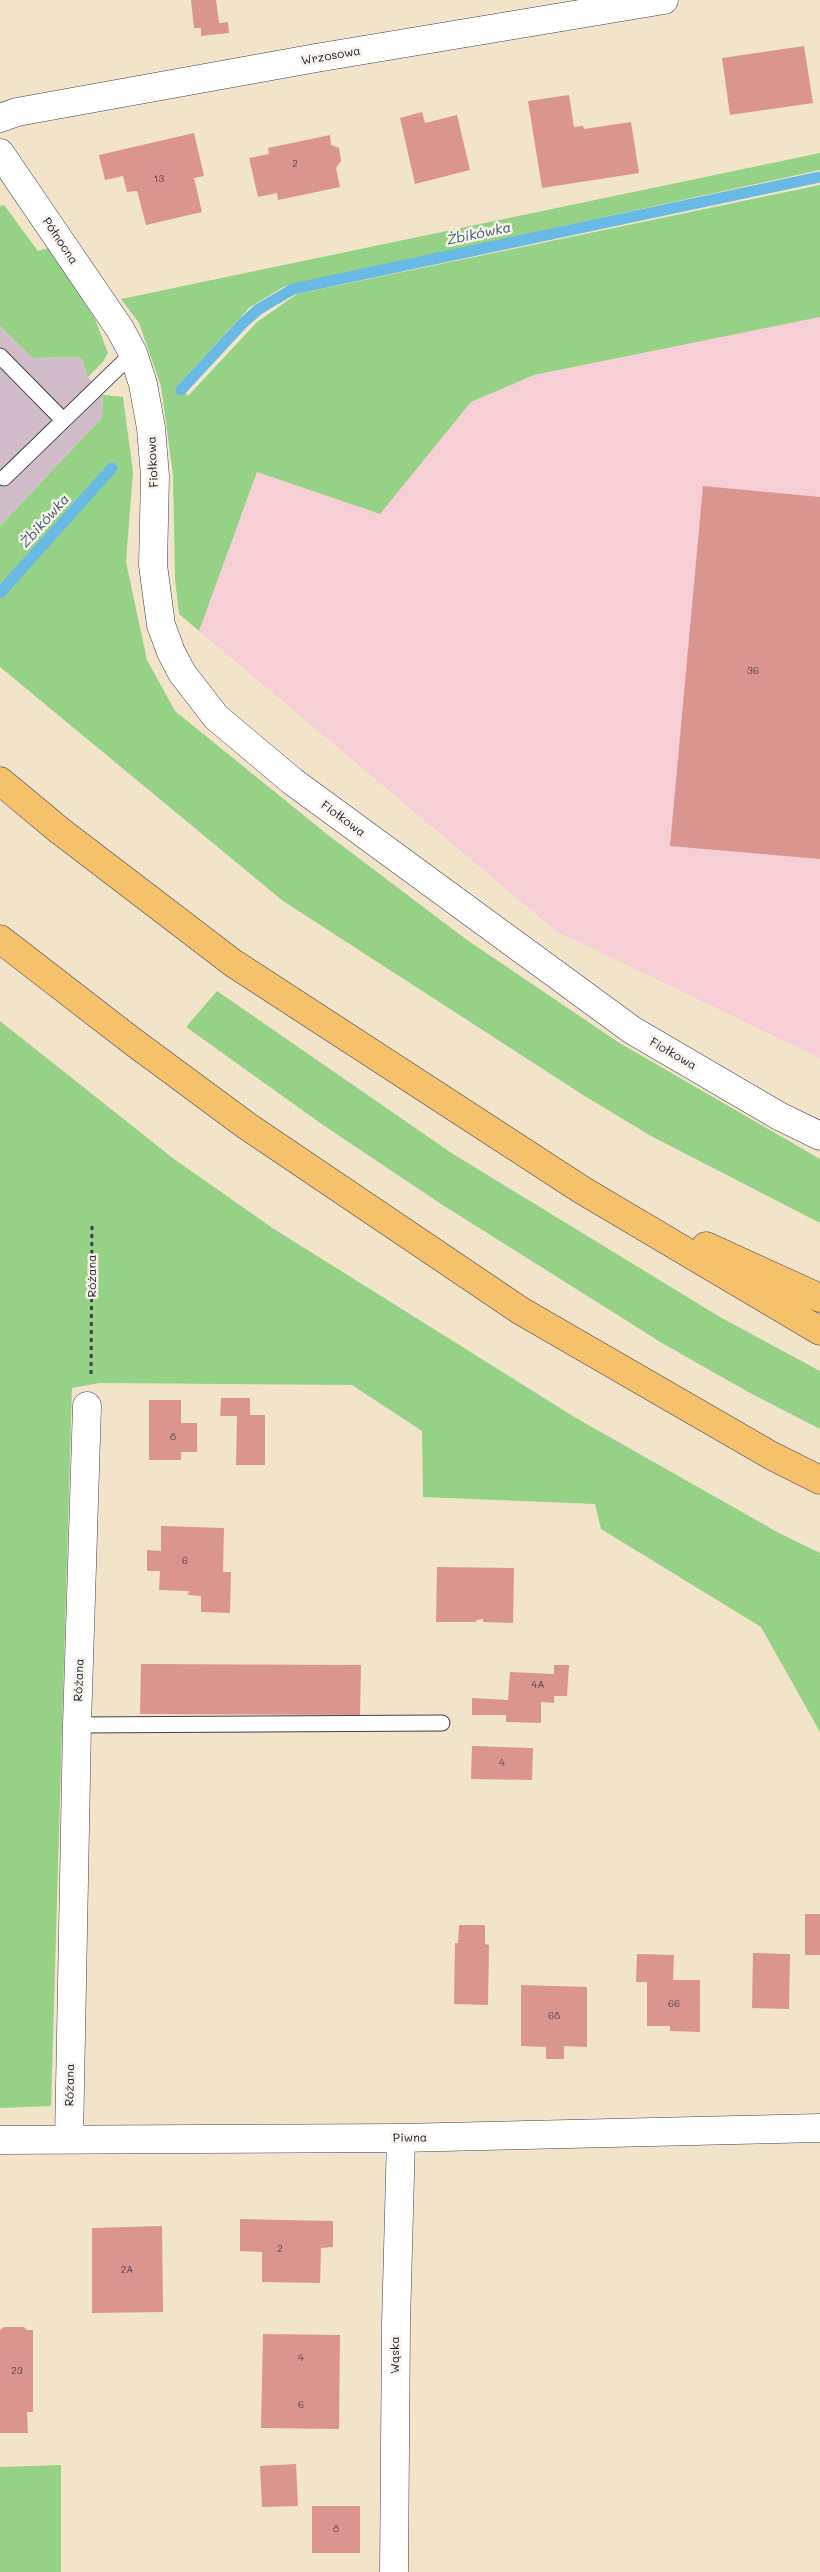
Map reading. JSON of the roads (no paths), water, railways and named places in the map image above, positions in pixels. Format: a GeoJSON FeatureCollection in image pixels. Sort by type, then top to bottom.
{"type":"FeatureCollection","features":[{"type":"Feature","properties":{"kind":"highway"},"geometry":{"type":"LineString","coordinates":[[0,781],[59,830],[233,963],[582,1190],[820,1331]]}},
{"type":"Feature","properties":{"kind":"highway"},"geometry":{"type":"LineString","coordinates":[[0,938],[132,1041],[246,1126],[521,1311],[772,1456],[820,1480]]}},
{"type":"Feature","properties":{"kind":"highway"},"geometry":{"type":"LineString","coordinates":[[582,1190],[820,1298]]}},
{"type":"Feature","properties":{"kind":"street","name":"Wrzosowa"},"geometry":{"type":"LineString","coordinates":[[0,118],[17,112],[278,65],[664,0]]}},
{"type":"Feature","properties":{"kind":"street","name":"Północna"},"geometry":{"type":"LineString","coordinates":[[0,153],[120,329]]}},
{"type":"Feature","properties":{"kind":"street","name":"Fiołkowa"},"geometry":{"type":"LineString","coordinates":[[120,329],[133,353],[143,384],[151,428],[155,476],[152,564],[162,624],[171,652],[182,673],[216,717],[292,781],[632,1030],[779,1116],[820,1136]]}},
{"type":"Feature","properties":{"kind":"street","name":"Różana"},"geometry":{"type":"LineString","coordinates":[[69,2139],[77,1724],[87,1406]]}},
{"type":"Feature","properties":{"kind":"street","name":"Piwna"},"geometry":{"type":"LineString","coordinates":[[0,2140],[401,2138],[820,2128]]}},
{"type":"Feature","properties":{"kind":"street","name":"Wąska"},"geometry":{"type":"LineString","coordinates":[[394,2572],[396,2324],[401,2138]]}},
{"type":"Feature","properties":{"kind":"lane"},"geometry":{"type":"LineString","coordinates":[[4,478],[133,353]]}},
{"type":"Feature","properties":{"kind":"lane"},"geometry":{"type":"LineString","coordinates":[[0,356],[63,420]]}},
{"type":"Feature","properties":{"kind":"lane"},"geometry":{"type":"LineString","coordinates":[[77,1724],[442,1723]]}},
{"type":"Feature","properties":{"kind":"waterway","name":"Żbikówka"},"geometry":{"type":"LineString","coordinates":[[181,390],[243,323],[259,309],[293,289],[820,177]]}},
{"type":"Feature","properties":{"kind":"waterway","name":"Żbikówka"},"geometry":{"type":"LineString","coordinates":[[0,593],[112,468]]}}]}
